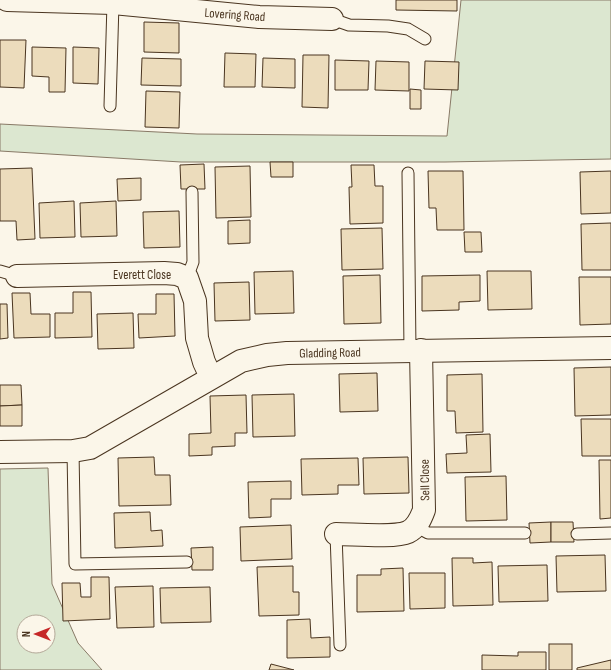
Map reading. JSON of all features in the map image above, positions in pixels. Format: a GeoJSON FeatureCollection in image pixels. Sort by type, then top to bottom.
{"type":"FeatureCollection","features":[{"type":"Feature","properties":{"kind":"street","name":"Lovering Road"},"geometry":{"type":"LineString","coordinates":[[7,0],[56,0],[113,3],[252,16],[294,9],[332,19]]}},
{"type":"Feature","properties":{"kind":"street","name":"Everett Close"},"geometry":{"type":"LineString","coordinates":[[8,273],[164,273],[177,274],[187,278],[195,301],[197,338],[204,362],[211,377]]}},
{"type":"Feature","properties":{"kind":"street","name":"Gladding Road"},"geometry":{"type":"LineString","coordinates":[[0,452],[73,451],[90,448],[241,361],[267,355],[288,353],[416,350],[611,348]]}},
{"type":"Feature","properties":{"kind":"street","name":"Sell Close"},"geometry":{"type":"LineString","coordinates":[[415,526],[421,519],[424,510],[416,350]]}},
{"type":"Feature","properties":{"kind":"street"},"geometry":{"type":"LineString","coordinates":[[336,534],[399,535],[409,532],[415,526]]}},
{"type":"Feature","properties":{"kind":"lane"},"geometry":{"type":"LineString","coordinates":[[110,106],[113,3]]}},
{"type":"Feature","properties":{"kind":"lane"},"geometry":{"type":"LineString","coordinates":[[332,19],[349,25],[388,26],[408,29],[425,39]]}},
{"type":"Feature","properties":{"kind":"lane"},"geometry":{"type":"LineString","coordinates":[[408,173],[416,350]]}},
{"type":"Feature","properties":{"kind":"lane"},"geometry":{"type":"LineString","coordinates":[[187,278],[193,262],[192,192]]}},
{"type":"Feature","properties":{"kind":"lane"},"geometry":{"type":"LineString","coordinates":[[73,451],[75,564],[187,562]]}},
{"type":"Feature","properties":{"kind":"lane"},"geometry":{"type":"LineString","coordinates":[[415,526],[428,533],[525,533]]}},
{"type":"Feature","properties":{"kind":"lane"},"geometry":{"type":"LineString","coordinates":[[577,534],[611,533]]}},
{"type":"Feature","properties":{"kind":"lane"},"geometry":{"type":"LineString","coordinates":[[336,534],[340,645]]}},
{"type":"Feature","properties":{"kind":"green space"},"geometry":{"type":"Polygon","coordinates":[[[461,0],[611,0],[611,159],[445,162],[181,162],[0,151],[0,124],[197,134],[447,136],[461,0]]]}},
{"type":"Feature","properties":{"kind":"green space"},"geometry":{"type":"Polygon","coordinates":[[[48,468],[52,584],[78,643],[102,670],[0,670],[0,469],[48,468]]]}},
{"type":"Feature","properties":{"kind":"building"},"geometry":{"type":"Polygon","coordinates":[[[396,0],[457,0],[457,11],[396,10],[396,0]]]}},
{"type":"Feature","properties":{"kind":"building"},"geometry":{"type":"Polygon","coordinates":[[[144,22],[179,23],[179,53],[144,52],[144,22]]]}},
{"type":"Feature","properties":{"kind":"building"},"geometry":{"type":"Polygon","coordinates":[[[0,40],[26,40],[24,88],[0,87],[0,40]]]}},
{"type":"Feature","properties":{"kind":"building"},"geometry":{"type":"Polygon","coordinates":[[[32,47],[66,48],[65,92],[49,92],[49,77],[32,76],[32,47]]]}},
{"type":"Feature","properties":{"kind":"building"},"geometry":{"type":"Polygon","coordinates":[[[73,47],[99,48],[98,84],[73,83],[73,47]]]}},
{"type":"Feature","properties":{"kind":"building"},"geometry":{"type":"Polygon","coordinates":[[[225,53],[256,54],[255,87],[224,87],[225,53]]]}},
{"type":"Feature","properties":{"kind":"building"},"geometry":{"type":"Polygon","coordinates":[[[303,55],[329,55],[328,108],[302,107],[303,55]]]}},
{"type":"Feature","properties":{"kind":"building"},"geometry":{"type":"Polygon","coordinates":[[[142,58],[181,59],[181,86],[141,85],[142,58]]]}},
{"type":"Feature","properties":{"kind":"building"},"geometry":{"type":"Polygon","coordinates":[[[263,58],[295,59],[295,88],[262,87],[263,58]]]}},
{"type":"Feature","properties":{"kind":"building"},"geometry":{"type":"Polygon","coordinates":[[[335,60],[369,61],[368,90],[335,90],[335,60]]]}},
{"type":"Feature","properties":{"kind":"building"},"geometry":{"type":"Polygon","coordinates":[[[376,61],[409,62],[409,91],[375,90],[376,61]]]}},
{"type":"Feature","properties":{"kind":"building"},"geometry":{"type":"Polygon","coordinates":[[[425,61],[459,62],[458,90],[424,89],[425,61]]]}},
{"type":"Feature","properties":{"kind":"building"},"geometry":{"type":"Polygon","coordinates":[[[410,89],[421,90],[421,109],[410,109],[410,89]]]}},
{"type":"Feature","properties":{"kind":"building"},"geometry":{"type":"Polygon","coordinates":[[[146,91],[180,92],[179,128],[145,127],[146,91]]]}},
{"type":"Feature","properties":{"kind":"building"},"geometry":{"type":"Polygon","coordinates":[[[270,162],[293,162],[293,177],[271,177],[270,162]]]}},
{"type":"Feature","properties":{"kind":"building"},"geometry":{"type":"Polygon","coordinates":[[[204,164],[205,189],[181,189],[180,165],[204,164]]]}},
{"type":"Feature","properties":{"kind":"building"},"geometry":{"type":"Polygon","coordinates":[[[351,165],[374,165],[375,186],[383,186],[383,223],[350,224],[349,187],[352,187],[351,165]]]}},
{"type":"Feature","properties":{"kind":"building"},"geometry":{"type":"Polygon","coordinates":[[[250,166],[251,217],[216,218],[215,167],[250,166]]]}},
{"type":"Feature","properties":{"kind":"building"},"geometry":{"type":"Polygon","coordinates":[[[32,168],[35,239],[17,240],[16,221],[0,221],[0,169],[32,168]]]}},
{"type":"Feature","properties":{"kind":"building"},"geometry":{"type":"Polygon","coordinates":[[[428,171],[463,171],[464,230],[437,230],[436,208],[429,208],[428,171]]]}},
{"type":"Feature","properties":{"kind":"building"},"geometry":{"type":"Polygon","coordinates":[[[611,171],[611,213],[581,214],[580,172],[611,171]]]}},
{"type":"Feature","properties":{"kind":"building"},"geometry":{"type":"Polygon","coordinates":[[[141,178],[141,200],[118,201],[117,179],[141,178]]]}},
{"type":"Feature","properties":{"kind":"building"},"geometry":{"type":"Polygon","coordinates":[[[74,201],[75,237],[40,238],[39,203],[74,201]]]}},
{"type":"Feature","properties":{"kind":"building"},"geometry":{"type":"Polygon","coordinates":[[[116,201],[117,236],[81,237],[80,203],[116,201]]]}},
{"type":"Feature","properties":{"kind":"building"},"geometry":{"type":"Polygon","coordinates":[[[179,211],[180,247],[144,248],[143,212],[179,211]]]}},
{"type":"Feature","properties":{"kind":"building"},"geometry":{"type":"Polygon","coordinates":[[[250,220],[250,243],[228,244],[228,221],[250,220]]]}},
{"type":"Feature","properties":{"kind":"building"},"geometry":{"type":"Polygon","coordinates":[[[611,223],[611,270],[582,270],[581,224],[611,223]]]}},
{"type":"Feature","properties":{"kind":"building"},"geometry":{"type":"Polygon","coordinates":[[[382,228],[383,269],[342,270],[341,229],[382,228]]]}},
{"type":"Feature","properties":{"kind":"building"},"geometry":{"type":"Polygon","coordinates":[[[464,232],[481,232],[482,252],[465,252],[464,232]]]}},
{"type":"Feature","properties":{"kind":"building"},"geometry":{"type":"Polygon","coordinates":[[[293,271],[294,313],[255,314],[254,272],[293,271]]]}},
{"type":"Feature","properties":{"kind":"building"},"geometry":{"type":"Polygon","coordinates":[[[487,271],[531,271],[532,309],[488,310],[487,271]]]}},
{"type":"Feature","properties":{"kind":"building"},"geometry":{"type":"Polygon","coordinates":[[[380,275],[381,323],[344,324],[343,276],[380,275]]]}},
{"type":"Feature","properties":{"kind":"building"},"geometry":{"type":"Polygon","coordinates":[[[480,275],[480,301],[459,302],[459,310],[422,311],[422,276],[480,275]]]}},
{"type":"Feature","properties":{"kind":"building"},"geometry":{"type":"Polygon","coordinates":[[[579,277],[611,277],[611,324],[580,325],[579,277]]]}},
{"type":"Feature","properties":{"kind":"building"},"geometry":{"type":"Polygon","coordinates":[[[249,282],[250,320],[215,321],[214,283],[249,282]]]}},
{"type":"Feature","properties":{"kind":"building"},"geometry":{"type":"Polygon","coordinates":[[[73,292],[91,292],[92,337],[55,338],[55,313],[73,313],[73,292]]]}},
{"type":"Feature","properties":{"kind":"building"},"geometry":{"type":"Polygon","coordinates":[[[12,293],[30,293],[31,314],[50,314],[50,337],[14,338],[12,293]]]}},
{"type":"Feature","properties":{"kind":"building"},"geometry":{"type":"Polygon","coordinates":[[[156,294],[174,294],[175,336],[139,338],[138,314],[156,314],[156,294]]]}},
{"type":"Feature","properties":{"kind":"building"},"geometry":{"type":"Polygon","coordinates":[[[0,304],[7,304],[8,338],[0,339],[0,304]]]}},
{"type":"Feature","properties":{"kind":"building"},"geometry":{"type":"Polygon","coordinates":[[[133,313],[134,348],[98,349],[97,314],[133,313]]]}},
{"type":"Feature","properties":{"kind":"building"},"geometry":{"type":"Polygon","coordinates":[[[611,367],[611,415],[575,416],[574,368],[611,367]]]}},
{"type":"Feature","properties":{"kind":"building"},"geometry":{"type":"Polygon","coordinates":[[[377,373],[378,411],[340,412],[339,374],[377,373]]]}},
{"type":"Feature","properties":{"kind":"building"},"geometry":{"type":"Polygon","coordinates":[[[482,374],[483,432],[456,433],[455,411],[447,411],[447,375],[482,374]]]}},
{"type":"Feature","properties":{"kind":"building"},"geometry":{"type":"Polygon","coordinates":[[[0,385],[21,385],[22,405],[0,406],[0,385]]]}},
{"type":"Feature","properties":{"kind":"building"},"geometry":{"type":"Polygon","coordinates":[[[294,394],[295,436],[253,437],[252,395],[294,394]]]}},
{"type":"Feature","properties":{"kind":"building"},"geometry":{"type":"Polygon","coordinates":[[[246,395],[247,433],[235,433],[235,446],[212,447],[212,455],[189,456],[189,434],[211,433],[210,396],[246,395]]]}},
{"type":"Feature","properties":{"kind":"building"},"geometry":{"type":"Polygon","coordinates":[[[22,405],[22,426],[0,426],[0,406],[22,405]]]}},
{"type":"Feature","properties":{"kind":"building"},"geometry":{"type":"Polygon","coordinates":[[[581,419],[611,419],[611,456],[582,456],[581,419]]]}},
{"type":"Feature","properties":{"kind":"building"},"geometry":{"type":"Polygon","coordinates":[[[490,434],[491,472],[447,473],[446,454],[467,453],[466,435],[490,434]]]}},
{"type":"Feature","properties":{"kind":"building"},"geometry":{"type":"Polygon","coordinates":[[[154,457],[155,475],[170,475],[171,505],[119,506],[118,458],[154,457]]]}},
{"type":"Feature","properties":{"kind":"building"},"geometry":{"type":"Polygon","coordinates":[[[408,457],[409,493],[364,494],[363,458],[408,457]]]}},
{"type":"Feature","properties":{"kind":"building"},"geometry":{"type":"Polygon","coordinates":[[[358,458],[359,485],[338,485],[338,494],[302,495],[301,459],[358,458]]]}},
{"type":"Feature","properties":{"kind":"building"},"geometry":{"type":"Polygon","coordinates":[[[599,460],[611,460],[611,518],[600,519],[599,460]]]}},
{"type":"Feature","properties":{"kind":"building"},"geometry":{"type":"Polygon","coordinates":[[[506,476],[507,520],[466,521],[465,477],[506,476]]]}},
{"type":"Feature","properties":{"kind":"building"},"geometry":{"type":"Polygon","coordinates":[[[291,481],[291,499],[271,499],[271,517],[249,518],[248,482],[291,481]]]}},
{"type":"Feature","properties":{"kind":"building"},"geometry":{"type":"Polygon","coordinates":[[[150,512],[151,531],[162,530],[163,546],[115,548],[114,513],[150,512]]]}},
{"type":"Feature","properties":{"kind":"building"},"geometry":{"type":"Polygon","coordinates":[[[551,522],[551,542],[530,543],[529,523],[551,522]]]}},
{"type":"Feature","properties":{"kind":"building"},"geometry":{"type":"Polygon","coordinates":[[[551,522],[573,522],[574,542],[551,542],[551,522]]]}},
{"type":"Feature","properties":{"kind":"building"},"geometry":{"type":"Polygon","coordinates":[[[291,525],[292,559],[241,561],[240,527],[291,525]]]}},
{"type":"Feature","properties":{"kind":"building"},"geometry":{"type":"Polygon","coordinates":[[[213,547],[213,570],[192,570],[191,548],[213,547]]]}},
{"type":"Feature","properties":{"kind":"building"},"geometry":{"type":"Polygon","coordinates":[[[605,555],[606,591],[557,592],[556,556],[605,555]]]}},
{"type":"Feature","properties":{"kind":"building"},"geometry":{"type":"Polygon","coordinates":[[[452,558],[473,558],[473,563],[492,562],[493,605],[453,606],[452,558]]]}},
{"type":"Feature","properties":{"kind":"building"},"geometry":{"type":"Polygon","coordinates":[[[547,565],[548,601],[499,602],[498,566],[547,565]]]}},
{"type":"Feature","properties":{"kind":"building"},"geometry":{"type":"Polygon","coordinates":[[[293,566],[293,592],[299,592],[299,615],[259,616],[257,567],[293,566]]]}},
{"type":"Feature","properties":{"kind":"building"},"geometry":{"type":"Polygon","coordinates":[[[403,568],[404,611],[357,612],[357,575],[381,575],[381,569],[403,568]]]}},
{"type":"Feature","properties":{"kind":"building"},"geometry":{"type":"Polygon","coordinates":[[[409,573],[445,573],[445,608],[410,609],[409,573]]]}},
{"type":"Feature","properties":{"kind":"building"},"geometry":{"type":"Polygon","coordinates":[[[91,577],[109,577],[110,619],[63,621],[62,583],[80,583],[81,597],[91,597],[91,577]]]}},
{"type":"Feature","properties":{"kind":"building"},"geometry":{"type":"Polygon","coordinates":[[[153,586],[154,627],[117,628],[115,587],[153,586]]]}},
{"type":"Feature","properties":{"kind":"building"},"geometry":{"type":"Polygon","coordinates":[[[210,587],[211,622],[161,623],[160,588],[210,587]]]}},
{"type":"Feature","properties":{"kind":"building"},"geometry":{"type":"Polygon","coordinates":[[[310,619],[311,638],[330,637],[330,657],[287,658],[287,620],[310,619]]]}},
{"type":"Feature","properties":{"kind":"building"},"geometry":{"type":"Polygon","coordinates":[[[549,644],[572,644],[572,670],[549,670],[549,644]]]}},
{"type":"Feature","properties":{"kind":"building"},"geometry":{"type":"Polygon","coordinates":[[[518,652],[546,652],[546,670],[482,670],[482,655],[518,656],[518,652]]]}},
{"type":"Feature","properties":{"kind":"building"},"geometry":{"type":"Polygon","coordinates":[[[611,660],[611,670],[577,670],[577,668],[611,660]]]}},
{"type":"Feature","properties":{"kind":"building"},"geometry":{"type":"Polygon","coordinates":[[[271,664],[294,670],[269,670],[271,664]]]}}]}
